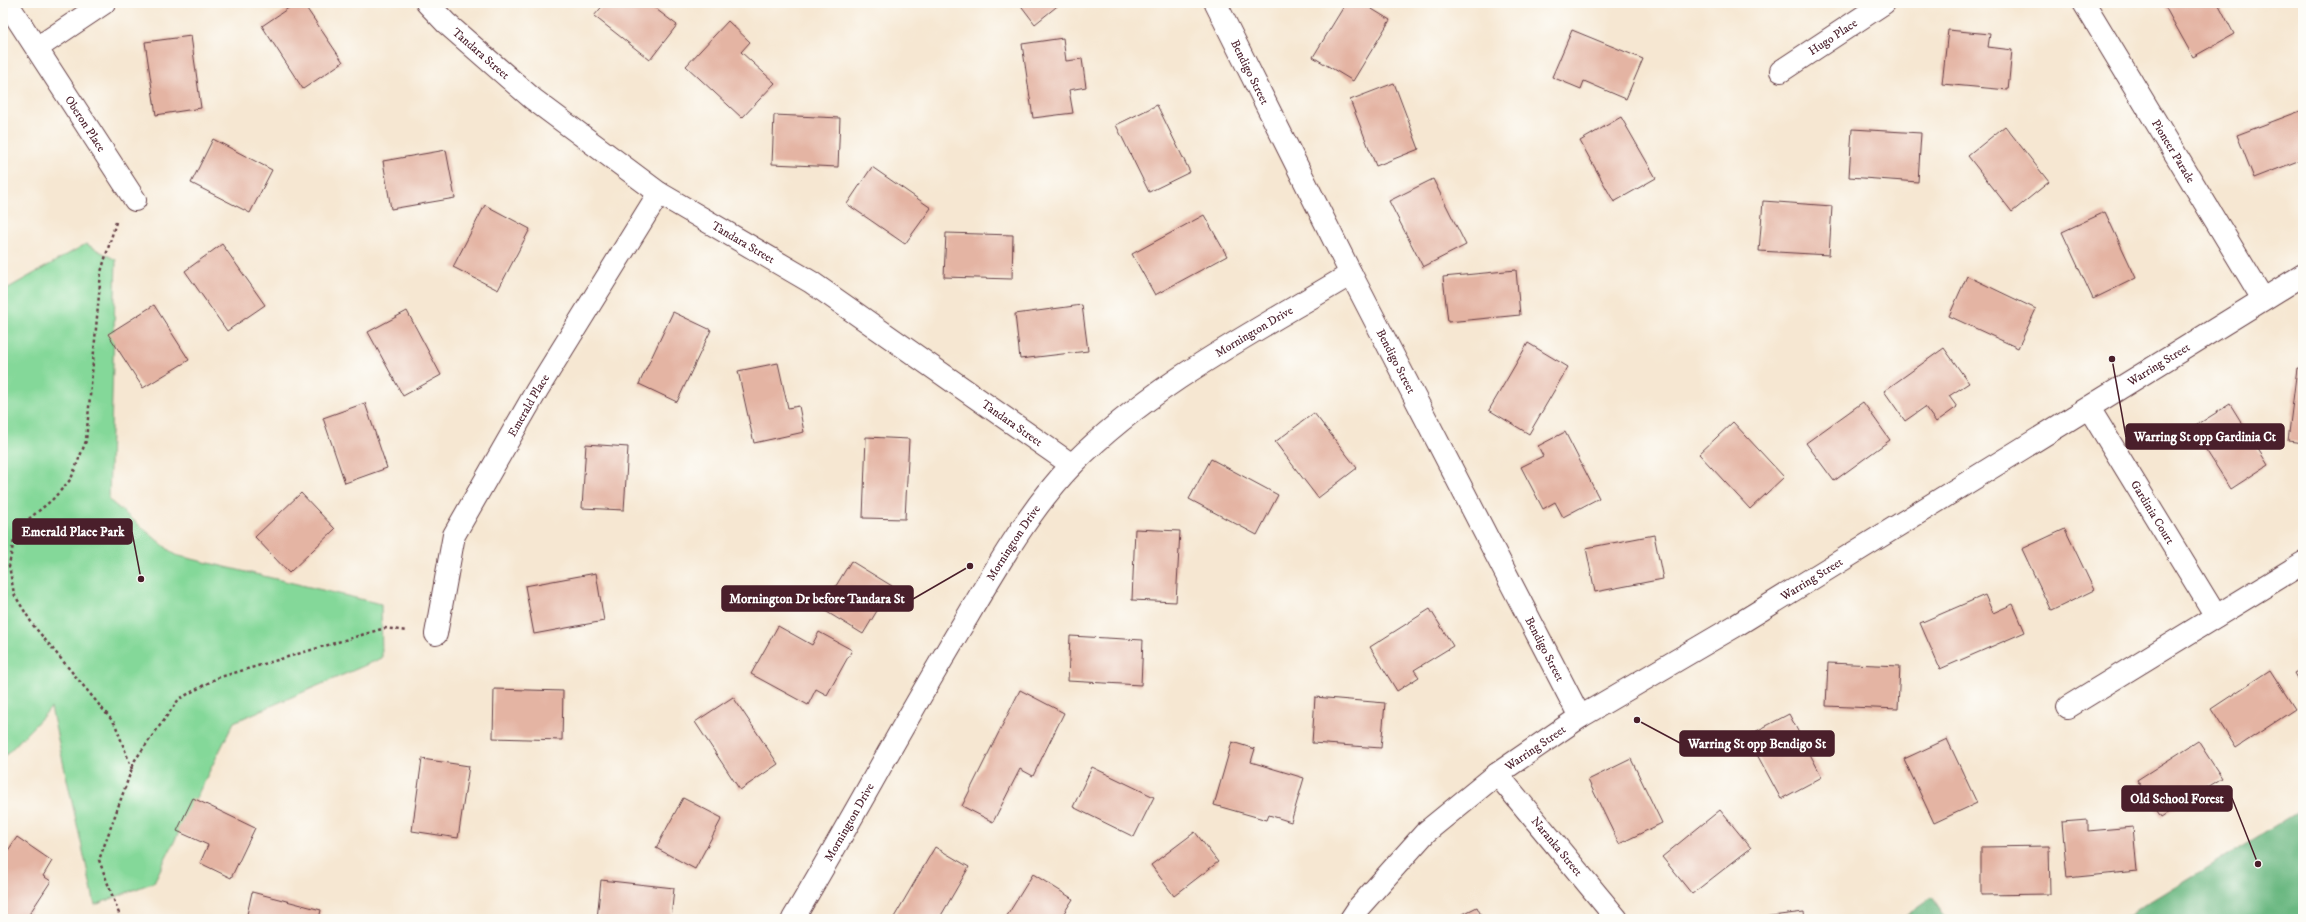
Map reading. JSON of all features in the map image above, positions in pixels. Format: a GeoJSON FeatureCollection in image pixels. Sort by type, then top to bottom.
{"type":"FeatureCollection","features":[{"type":"Feature","properties":{"kind":"street","name":"Oberon Place"},"geometry":{"type":"LineString","coordinates":[[7,3],[135,200]]}},
{"type":"Feature","properties":{"kind":"street"},"geometry":{"type":"LineString","coordinates":[[37,48],[104,3]]}},
{"type":"Feature","properties":{"kind":"street","name":"Tandara Street"},"geometry":{"type":"LineString","coordinates":[[428,3],[446,23],[533,99],[659,193],[811,282],[1072,465]]}},
{"type":"Feature","properties":{"kind":"street","name":"Hugo Place"},"geometry":{"type":"LineString","coordinates":[[1781,71],[1884,3]]}},
{"type":"Feature","properties":{"kind":"street","name":"Pioneer Parade"},"geometry":{"type":"LineString","coordinates":[[2084,3],[2263,299]]}},
{"type":"Feature","properties":{"kind":"street","name":"Bendigo Street"},"geometry":{"type":"LineString","coordinates":[[1216,4],[1350,274],[1580,717]]}},
{"type":"Feature","properties":{"kind":"street","name":"Emerald Place"},"geometry":{"type":"LineString","coordinates":[[436,634],[454,535],[537,390],[659,193]]}},
{"type":"Feature","properties":{"kind":"street","name":"Mornington Drive"},"geometry":{"type":"LineString","coordinates":[[793,919],[942,658],[992,576],[1040,505],[1072,465],[1111,429],[1168,384],[1350,274]]}},
{"type":"Feature","properties":{"kind":"street","name":"Warring Street"},"geometry":{"type":"LineString","coordinates":[[1351,919],[1359,907],[1426,832],[1497,774],[1580,717],[1737,625],[2303,275]]}},
{"type":"Feature","properties":{"kind":"street","name":"Gardinia Court"},"geometry":{"type":"LineString","coordinates":[[2089,408],[2216,616]]}},
{"type":"Feature","properties":{"kind":"street"},"geometry":{"type":"LineString","coordinates":[[2068,707],[2303,563]]}},
{"type":"Feature","properties":{"kind":"street","name":"Naranka Street"},"geometry":{"type":"LineString","coordinates":[[1497,774],[1617,919]]}},
{"type":"Feature","properties":{"kind":"path"},"geometry":{"type":"LineString","coordinates":[[132,769],[115,724],[33,625],[14,594],[9,564],[14,540],[25,522],[52,500],[71,479],[86,442],[101,272],[111,235],[120,213],[135,200]]}},
{"type":"Feature","properties":{"kind":"path"},"geometry":{"type":"LineString","coordinates":[[121,919],[99,860],[135,760],[179,699],[217,678],[385,628],[436,634]]}},
{"type":"Feature","properties":{"kind":"green space"},"geometry":{"type":"Polygon","coordinates":[[[86,244],[116,260],[109,500],[175,555],[381,604],[382,658],[234,722],[154,882],[95,905],[51,708],[3,758],[3,291],[86,244]]]}},
{"type":"Feature","properties":{"kind":"green space"},"geometry":{"type":"Polygon","coordinates":[[[2303,809],[2303,919],[2122,919],[2303,809]]]}},
{"type":"Feature","properties":{"kind":"green space"},"geometry":{"type":"Polygon","coordinates":[[[1932,897],[1947,919],[1901,919],[1932,897]]]}},
{"type":"Feature","properties":{"kind":"building"},"geometry":{"type":"Polygon","coordinates":[[[296,3],[303,3],[343,62],[303,89],[262,26],[296,3]]]}},
{"type":"Feature","properties":{"kind":"building"},"geometry":{"type":"Polygon","coordinates":[[[605,3],[648,3],[677,25],[650,60],[594,16],[605,3]]]}},
{"type":"Feature","properties":{"kind":"building"},"geometry":{"type":"Polygon","coordinates":[[[1019,3],[1061,3],[1035,24],[1019,3]]]}},
{"type":"Feature","properties":{"kind":"building"},"geometry":{"type":"Polygon","coordinates":[[[1346,3],[1362,3],[1390,20],[1353,81],[1313,57],[1346,3]]]}},
{"type":"Feature","properties":{"kind":"building"},"geometry":{"type":"Polygon","coordinates":[[[2163,3],[2218,3],[2234,34],[2193,57],[2163,3]]]}},
{"type":"Feature","properties":{"kind":"building"},"geometry":{"type":"Polygon","coordinates":[[[728,21],[750,42],[741,52],[775,83],[742,118],[686,66],[728,21]]]}},
{"type":"Feature","properties":{"kind":"building"},"geometry":{"type":"Polygon","coordinates":[[[1572,30],[1643,59],[1626,99],[1584,81],[1581,89],[1552,77],[1572,30]]]}},
{"type":"Feature","properties":{"kind":"building"},"geometry":{"type":"Polygon","coordinates":[[[1948,30],[1990,34],[1988,47],[2012,50],[2008,90],[1942,84],[1948,30]]]}},
{"type":"Feature","properties":{"kind":"building"},"geometry":{"type":"Polygon","coordinates":[[[191,36],[201,108],[156,115],[145,42],[191,36]]]}},
{"type":"Feature","properties":{"kind":"building"},"geometry":{"type":"Polygon","coordinates":[[[1063,38],[1066,61],[1082,59],[1086,87],[1069,90],[1073,113],[1033,118],[1022,44],[1063,38]]]}},
{"type":"Feature","properties":{"kind":"building"},"geometry":{"type":"Polygon","coordinates":[[[1394,83],[1419,149],[1376,166],[1350,100],[1394,83]]]}},
{"type":"Feature","properties":{"kind":"building"},"geometry":{"type":"Polygon","coordinates":[[[1157,105],[1190,172],[1149,192],[1116,125],[1157,105]]]}},
{"type":"Feature","properties":{"kind":"building"},"geometry":{"type":"Polygon","coordinates":[[[2303,110],[2303,159],[2254,178],[2237,135],[2303,110]]]}},
{"type":"Feature","properties":{"kind":"building"},"geometry":{"type":"Polygon","coordinates":[[[774,115],[840,118],[838,167],[772,164],[774,115]]]}},
{"type":"Feature","properties":{"kind":"building"},"geometry":{"type":"Polygon","coordinates":[[[1621,117],[1656,178],[1614,202],[1580,141],[1621,117]]]}},
{"type":"Feature","properties":{"kind":"building"},"geometry":{"type":"Polygon","coordinates":[[[2005,126],[2049,182],[2012,212],[1968,156],[2005,126]]]}},
{"type":"Feature","properties":{"kind":"building"},"geometry":{"type":"Polygon","coordinates":[[[1852,129],[1921,133],[1918,182],[1849,177],[1852,129]]]}},
{"type":"Feature","properties":{"kind":"building"},"geometry":{"type":"Polygon","coordinates":[[[213,139],[272,170],[250,213],[191,183],[213,139]]]}},
{"type":"Feature","properties":{"kind":"building"},"geometry":{"type":"Polygon","coordinates":[[[446,150],[455,198],[391,209],[383,161],[446,150]]]}},
{"type":"Feature","properties":{"kind":"building"},"geometry":{"type":"Polygon","coordinates":[[[872,167],[931,208],[905,244],[847,204],[872,167]]]}},
{"type":"Feature","properties":{"kind":"building"},"geometry":{"type":"Polygon","coordinates":[[[1433,179],[1466,245],[1423,267],[1389,201],[1433,179]]]}},
{"type":"Feature","properties":{"kind":"building"},"geometry":{"type":"Polygon","coordinates":[[[1763,201],[1832,206],[1829,255],[1759,251],[1763,201]]]}},
{"type":"Feature","properties":{"kind":"building"},"geometry":{"type":"Polygon","coordinates":[[[485,205],[530,229],[498,290],[453,267],[485,205]]]}},
{"type":"Feature","properties":{"kind":"building"},"geometry":{"type":"Polygon","coordinates":[[[2105,212],[2136,278],[2093,299],[2062,232],[2105,212]]]}},
{"type":"Feature","properties":{"kind":"building"},"geometry":{"type":"Polygon","coordinates":[[[1204,215],[1227,256],[1155,295],[1132,254],[1204,215]]]}},
{"type":"Feature","properties":{"kind":"building"},"geometry":{"type":"Polygon","coordinates":[[[946,233],[1013,235],[1012,279],[944,277],[946,233]]]}},
{"type":"Feature","properties":{"kind":"building"},"geometry":{"type":"Polygon","coordinates":[[[222,244],[265,305],[227,331],[185,271],[222,244]]]}},
{"type":"Feature","properties":{"kind":"building"},"geometry":{"type":"Polygon","coordinates":[[[1516,270],[1520,315],[1448,322],[1443,277],[1516,270]]]}},
{"type":"Feature","properties":{"kind":"building"},"geometry":{"type":"Polygon","coordinates":[[[1967,276],[2036,309],[2018,348],[1949,316],[1967,276]]]}},
{"type":"Feature","properties":{"kind":"building"},"geometry":{"type":"Polygon","coordinates":[[[154,305],[189,360],[143,388],[108,334],[154,305]]]}},
{"type":"Feature","properties":{"kind":"building"},"geometry":{"type":"Polygon","coordinates":[[[1082,305],[1088,351],[1020,359],[1015,314],[1082,305]]]}},
{"type":"Feature","properties":{"kind":"building"},"geometry":{"type":"Polygon","coordinates":[[[407,311],[441,375],[403,396],[368,332],[407,311]]]}},
{"type":"Feature","properties":{"kind":"building"},"geometry":{"type":"Polygon","coordinates":[[[673,312],[711,330],[677,402],[639,384],[673,312]]]}},
{"type":"Feature","properties":{"kind":"building"},"geometry":{"type":"Polygon","coordinates":[[[1528,343],[1568,367],[1529,434],[1489,410],[1528,343]]]}},
{"type":"Feature","properties":{"kind":"building"},"geometry":{"type":"Polygon","coordinates":[[[1944,348],[1969,383],[1949,396],[1957,407],[1936,422],[1925,407],[1905,421],[1884,391],[1944,348]]]}},
{"type":"Feature","properties":{"kind":"building"},"geometry":{"type":"Polygon","coordinates":[[[778,363],[788,408],[799,406],[804,432],[754,443],[738,371],[778,363]]]}},
{"type":"Feature","properties":{"kind":"building"},"geometry":{"type":"Polygon","coordinates":[[[2297,368],[2303,369],[2303,443],[2288,441],[2297,368]]]}},
{"type":"Feature","properties":{"kind":"building"},"geometry":{"type":"Polygon","coordinates":[[[1863,402],[1890,440],[1834,481],[1806,443],[1863,402]]]}},
{"type":"Feature","properties":{"kind":"building"},"geometry":{"type":"Polygon","coordinates":[[[365,403],[387,468],[345,483],[323,418],[365,403]]]}},
{"type":"Feature","properties":{"kind":"building"},"geometry":{"type":"Polygon","coordinates":[[[2230,404],[2268,465],[2231,489],[2192,428],[2230,404]]]}},
{"type":"Feature","properties":{"kind":"building"},"geometry":{"type":"Polygon","coordinates":[[[1314,413],[1357,468],[1318,498],[1275,442],[1314,413]]]}},
{"type":"Feature","properties":{"kind":"building"},"geometry":{"type":"Polygon","coordinates":[[[1733,422],[1784,477],[1750,509],[1699,454],[1733,422]]]}},
{"type":"Feature","properties":{"kind":"building"},"geometry":{"type":"Polygon","coordinates":[[[1565,432],[1599,498],[1563,517],[1555,502],[1543,509],[1521,467],[1543,456],[1538,446],[1565,432]]]}},
{"type":"Feature","properties":{"kind":"building"},"geometry":{"type":"Polygon","coordinates":[[[866,437],[909,439],[905,519],[863,518],[866,437]]]}},
{"type":"Feature","properties":{"kind":"building"},"geometry":{"type":"Polygon","coordinates":[[[586,444],[628,447],[624,510],[582,508],[586,444]]]}},
{"type":"Feature","properties":{"kind":"building"},"geometry":{"type":"Polygon","coordinates":[[[1211,459],[1278,495],[1257,535],[1189,499],[1211,459]]]}},
{"type":"Feature","properties":{"kind":"building"},"geometry":{"type":"Polygon","coordinates":[[[301,493],[335,529],[289,573],[255,537],[301,493]]]}},
{"type":"Feature","properties":{"kind":"building"},"geometry":{"type":"Polygon","coordinates":[[[1135,529],[1180,531],[1176,602],[1132,600],[1135,529]]]}},
{"type":"Feature","properties":{"kind":"building"},"geometry":{"type":"Polygon","coordinates":[[[2065,529],[2094,590],[2051,611],[2022,549],[2065,529]]]}},
{"type":"Feature","properties":{"kind":"building"},"geometry":{"type":"Polygon","coordinates":[[[1654,535],[1663,579],[1595,592],[1586,548],[1654,535]]]}},
{"type":"Feature","properties":{"kind":"building"},"geometry":{"type":"Polygon","coordinates":[[[851,561],[892,586],[863,634],[822,609],[851,561]]]}},
{"type":"Feature","properties":{"kind":"building"},"geometry":{"type":"Polygon","coordinates":[[[596,573],[604,621],[534,634],[525,586],[596,573]]]}},
{"type":"Feature","properties":{"kind":"building"},"geometry":{"type":"Polygon","coordinates":[[[1985,595],[1993,613],[2013,604],[2025,632],[1940,669],[1920,623],[1985,595]]]}},
{"type":"Feature","properties":{"kind":"building"},"geometry":{"type":"Polygon","coordinates":[[[1430,609],[1453,646],[1414,670],[1419,677],[1397,691],[1370,647],[1430,609]]]}},
{"type":"Feature","properties":{"kind":"building"},"geometry":{"type":"Polygon","coordinates":[[[778,626],[812,645],[819,632],[852,650],[827,695],[816,689],[808,705],[751,674],[778,626]]]}},
{"type":"Feature","properties":{"kind":"building"},"geometry":{"type":"Polygon","coordinates":[[[1070,636],[1143,640],[1141,685],[1068,681],[1070,636]]]}},
{"type":"Feature","properties":{"kind":"building"},"geometry":{"type":"Polygon","coordinates":[[[1828,663],[1900,666],[1898,709],[1826,706],[1828,663]]]}},
{"type":"Feature","properties":{"kind":"building"},"geometry":{"type":"Polygon","coordinates":[[[2303,668],[2303,689],[2294,673],[2303,668]]]}},
{"type":"Feature","properties":{"kind":"building"},"geometry":{"type":"Polygon","coordinates":[[[2270,670],[2295,709],[2236,748],[2211,709],[2270,670]]]}},
{"type":"Feature","properties":{"kind":"building"},"geometry":{"type":"Polygon","coordinates":[[[494,689],[563,691],[562,740],[493,738],[494,689]]]}},
{"type":"Feature","properties":{"kind":"building"},"geometry":{"type":"Polygon","coordinates":[[[1020,690],[1064,713],[1033,776],[1020,769],[993,822],[962,806],[1020,690]]]}},
{"type":"Feature","properties":{"kind":"building"},"geometry":{"type":"Polygon","coordinates":[[[733,697],[778,764],[740,790],[695,722],[733,697]]]}},
{"type":"Feature","properties":{"kind":"building"},"geometry":{"type":"Polygon","coordinates":[[[1315,697],[1385,703],[1381,748],[1312,743],[1315,697]]]}},
{"type":"Feature","properties":{"kind":"building"},"geometry":{"type":"Polygon","coordinates":[[[1789,714],[1822,777],[1781,799],[1747,736],[1789,714]]]}},
{"type":"Feature","properties":{"kind":"building"},"geometry":{"type":"Polygon","coordinates":[[[1947,739],[1977,803],[1934,823],[1904,759],[1947,739]]]}},
{"type":"Feature","properties":{"kind":"building"},"geometry":{"type":"Polygon","coordinates":[[[2198,741],[2222,778],[2161,817],[2137,780],[2198,741]]]}},
{"type":"Feature","properties":{"kind":"building"},"geometry":{"type":"Polygon","coordinates":[[[1232,742],[1255,749],[1251,762],[1304,778],[1291,822],[1269,815],[1267,820],[1214,805],[1232,742]]]}},
{"type":"Feature","properties":{"kind":"building"},"geometry":{"type":"Polygon","coordinates":[[[422,759],[469,766],[458,838],[412,831],[422,759]]]}},
{"type":"Feature","properties":{"kind":"building"},"geometry":{"type":"Polygon","coordinates":[[[1631,759],[1662,823],[1619,844],[1588,780],[1631,759]]]}},
{"type":"Feature","properties":{"kind":"building"},"geometry":{"type":"Polygon","coordinates":[[[1092,767],[1154,797],[1134,837],[1073,807],[1092,767]]]}},
{"type":"Feature","properties":{"kind":"building"},"geometry":{"type":"Polygon","coordinates":[[[193,798],[255,828],[231,878],[200,863],[208,845],[177,831],[193,798]]]}},
{"type":"Feature","properties":{"kind":"building"},"geometry":{"type":"Polygon","coordinates":[[[683,798],[722,818],[695,869],[656,848],[683,798]]]}},
{"type":"Feature","properties":{"kind":"building"},"geometry":{"type":"Polygon","coordinates":[[[1720,810],[1751,848],[1692,894],[1662,857],[1720,810]]]}},
{"type":"Feature","properties":{"kind":"building"},"geometry":{"type":"Polygon","coordinates":[[[2088,820],[2088,831],[2133,827],[2137,871],[2067,878],[2062,822],[2088,820]]]}},
{"type":"Feature","properties":{"kind":"building"},"geometry":{"type":"Polygon","coordinates":[[[1195,832],[1218,862],[1174,896],[1151,865],[1195,832]]]}},
{"type":"Feature","properties":{"kind":"building"},"geometry":{"type":"Polygon","coordinates":[[[17,837],[52,861],[43,876],[51,881],[26,919],[6,919],[3,917],[3,858],[17,837]]]}},
{"type":"Feature","properties":{"kind":"building"},"geometry":{"type":"Polygon","coordinates":[[[2049,846],[2050,894],[1981,895],[1981,847],[2049,846]]]}},
{"type":"Feature","properties":{"kind":"building"},"geometry":{"type":"Polygon","coordinates":[[[935,847],[969,867],[939,919],[893,919],[935,847]]]}},
{"type":"Feature","properties":{"kind":"building"},"geometry":{"type":"Polygon","coordinates":[[[1033,874],[1073,899],[1060,919],[1005,919],[1033,874]]]}},
{"type":"Feature","properties":{"kind":"building"},"geometry":{"type":"Polygon","coordinates":[[[601,880],[674,888],[671,919],[597,919],[601,880]]]}},
{"type":"Feature","properties":{"kind":"building"},"geometry":{"type":"Polygon","coordinates":[[[252,892],[321,910],[319,919],[246,919],[252,892]]]}},
{"type":"Feature","properties":{"kind":"building"},"geometry":{"type":"Polygon","coordinates":[[[1477,907],[1483,919],[1453,919],[1477,907]]]}},
{"type":"Feature","properties":{"kind":"building"},"geometry":{"type":"Polygon","coordinates":[[[1804,912],[1805,919],[1755,919],[1755,918],[1804,912]]]}},
{"type":"Feature","properties":{"kind":"place","name":"Warring St opp Gardinia Ct"},"geometry":{"type":"Point","coordinates":[2112,359]}},
{"type":"Feature","properties":{"kind":"place","name":"Mornington Dr before Tandara St"},"geometry":{"type":"Point","coordinates":[970,566]}},
{"type":"Feature","properties":{"kind":"place","name":"Emerald Place Park"},"geometry":{"type":"Point","coordinates":[141,579]}},
{"type":"Feature","properties":{"kind":"place","name":"Warring St opp Bendigo St"},"geometry":{"type":"Point","coordinates":[1637,720]}},
{"type":"Feature","properties":{"kind":"place","name":"Old School Forest"},"geometry":{"type":"Point","coordinates":[2258,864]}}]}
